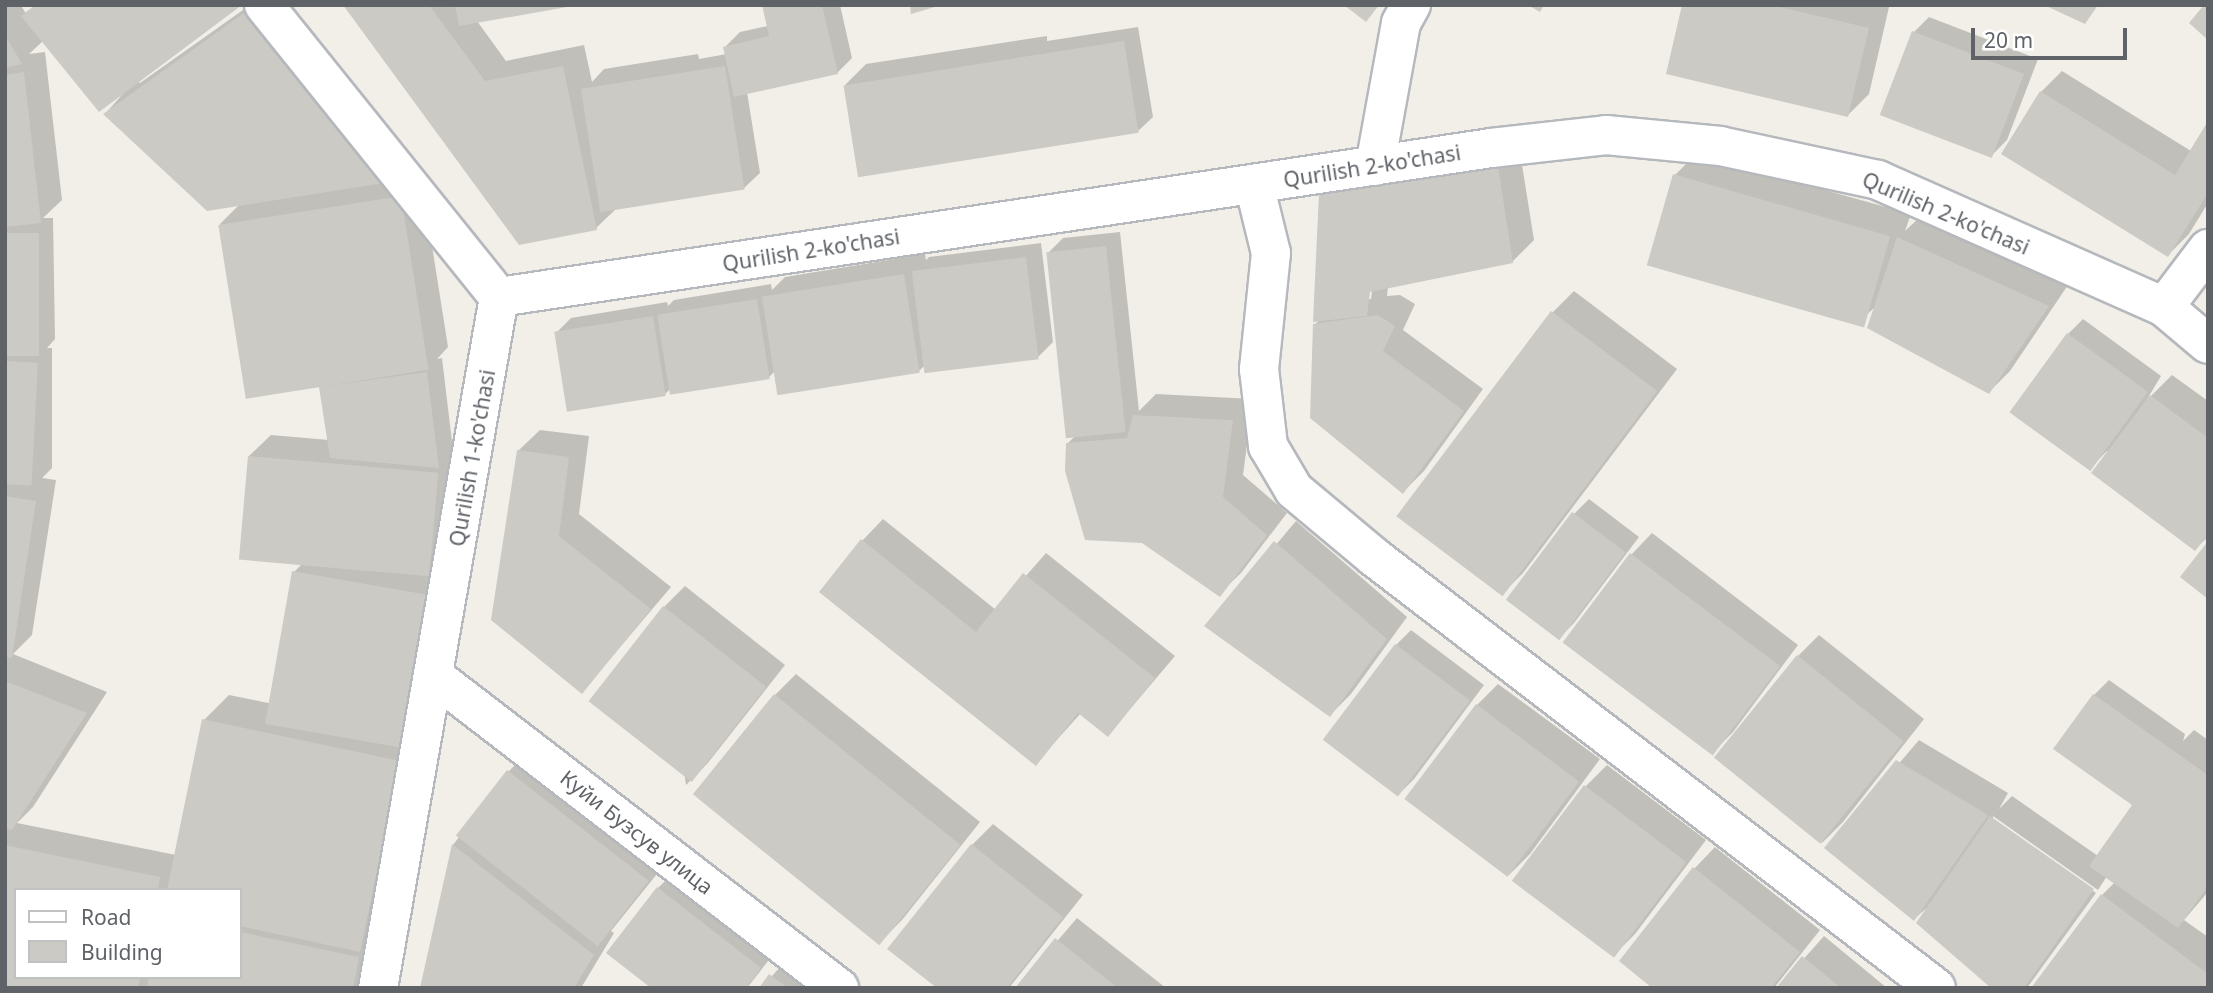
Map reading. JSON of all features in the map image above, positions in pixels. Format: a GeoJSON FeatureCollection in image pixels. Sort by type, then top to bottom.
{"type":"FeatureCollection","features":[{"type":"Feature","properties":{"kind":"street"},"geometry":{"type":"LineString","coordinates":[[264,5],[499,297]]}},
{"type":"Feature","properties":{"kind":"street"},"geometry":{"type":"LineString","coordinates":[[1375,166],[1401,23],[1411,5]]}},
{"type":"Feature","properties":{"kind":"street","name":"Qurilish 2-ko'chasi"},"geometry":{"type":"LineString","coordinates":[[499,297],[1375,166],[1606,135],[1720,146],[1878,180],[2164,307],[2208,344]]}},
{"type":"Feature","properties":{"kind":"street"},"geometry":{"type":"LineString","coordinates":[[1254,184],[1270,253],[1259,369],[1268,446],[1294,490],[1385,566],[1936,988]]}},
{"type":"Feature","properties":{"kind":"street"},"geometry":{"type":"LineString","coordinates":[[2164,307],[2208,249]]}},
{"type":"Feature","properties":{"kind":"street","name":"Qurilish 1-ko'chasi"},"geometry":{"type":"LineString","coordinates":[[378,988],[435,677],[499,297]]}},
{"type":"Feature","properties":{"kind":"street","name":"Куйи Бузсув улица"},"geometry":{"type":"LineString","coordinates":[[435,677],[839,988]]}},
{"type":"Feature","properties":{"kind":"building"},"geometry":{"type":"Polygon","coordinates":[[[35,5],[242,5],[99,112],[21,16],[35,5]]]}},
{"type":"Feature","properties":{"kind":"building"},"geometry":{"type":"Polygon","coordinates":[[[343,5],[429,5],[485,81],[563,66],[597,230],[519,245],[343,5]]]}},
{"type":"Feature","properties":{"kind":"building"},"geometry":{"type":"Polygon","coordinates":[[[455,5],[567,5],[567,7],[459,26],[455,5]]]}},
{"type":"Feature","properties":{"kind":"building"},"geometry":{"type":"Polygon","coordinates":[[[762,5],[822,5],[838,74],[734,97],[723,47],[769,36],[762,5]]]}},
{"type":"Feature","properties":{"kind":"building"},"geometry":{"type":"Polygon","coordinates":[[[910,5],[938,5],[938,6],[911,14],[910,5]]]}},
{"type":"Feature","properties":{"kind":"building"},"geometry":{"type":"Polygon","coordinates":[[[1344,5],[1379,5],[1366,22],[1344,5]]]}},
{"type":"Feature","properties":{"kind":"building"},"geometry":{"type":"Polygon","coordinates":[[[1528,5],[1544,5],[1540,12],[1528,5]]]}},
{"type":"Feature","properties":{"kind":"building"},"geometry":{"type":"Polygon","coordinates":[[[1682,5],[1772,5],[1869,28],[1848,117],[1666,74],[1682,5]]]}},
{"type":"Feature","properties":{"kind":"building"},"geometry":{"type":"Polygon","coordinates":[[[2044,5],[2098,5],[2085,24],[2044,5]]]}},
{"type":"Feature","properties":{"kind":"building"},"geometry":{"type":"Polygon","coordinates":[[[2204,5],[2208,5],[2208,40],[2189,23],[2204,5]]]}},
{"type":"Feature","properties":{"kind":"building"},"geometry":{"type":"Polygon","coordinates":[[[247,11],[391,182],[207,211],[103,114],[247,11]]]}},
{"type":"Feature","properties":{"kind":"building"},"geometry":{"type":"Polygon","coordinates":[[[1912,31],[2024,74],[1992,158],[1880,115],[1912,31]]]}},
{"type":"Feature","properties":{"kind":"building"},"geometry":{"type":"Polygon","coordinates":[[[5,35],[22,64],[5,68],[5,35]]]}},
{"type":"Feature","properties":{"kind":"building"},"geometry":{"type":"Polygon","coordinates":[[[1124,41],[1139,133],[858,177],[843,85],[1124,41]]]}},
{"type":"Feature","properties":{"kind":"building"},"geometry":{"type":"Polygon","coordinates":[[[725,66],[745,189],[600,212],[581,89],[725,66]]]}},
{"type":"Feature","properties":{"kind":"building"},"geometry":{"type":"Polygon","coordinates":[[[24,72],[41,223],[5,227],[5,75],[24,72]]]}},
{"type":"Feature","properties":{"kind":"building"},"geometry":{"type":"Polygon","coordinates":[[[2040,91],[2175,175],[2208,121],[2208,193],[2168,257],[2001,154],[2040,91]]]}},
{"type":"Feature","properties":{"kind":"building"},"geometry":{"type":"Polygon","coordinates":[[[1498,166],[1513,263],[1370,292],[1367,316],[1313,322],[1319,193],[1498,166]]]}},
{"type":"Feature","properties":{"kind":"building"},"geometry":{"type":"Polygon","coordinates":[[[1673,174],[1890,236],[1864,328],[1647,265],[1673,174]]]}},
{"type":"Feature","properties":{"kind":"building"},"geometry":{"type":"Polygon","coordinates":[[[401,196],[429,370],[246,399],[218,225],[401,196]]]}},
{"type":"Feature","properties":{"kind":"building"},"geometry":{"type":"Polygon","coordinates":[[[5,233],[39,233],[39,356],[5,356],[5,233]]]}},
{"type":"Feature","properties":{"kind":"building"},"geometry":{"type":"Polygon","coordinates":[[[1897,237],[2049,306],[1989,394],[1867,328],[1897,237]]]}},
{"type":"Feature","properties":{"kind":"building"},"geometry":{"type":"Polygon","coordinates":[[[1106,246],[1126,432],[1066,438],[1046,252],[1106,246]]]}},
{"type":"Feature","properties":{"kind":"building"},"geometry":{"type":"Polygon","coordinates":[[[1026,257],[1039,359],[924,373],[912,271],[1026,257]]]}},
{"type":"Feature","properties":{"kind":"building"},"geometry":{"type":"Polygon","coordinates":[[[904,274],[920,373],[777,395],[762,297],[904,274]]]}},
{"type":"Feature","properties":{"kind":"building"},"geometry":{"type":"Polygon","coordinates":[[[757,299],[770,379],[670,395],[657,315],[757,299]]]}},
{"type":"Feature","properties":{"kind":"building"},"geometry":{"type":"Polygon","coordinates":[[[1551,311],[1657,391],[1503,596],[1396,516],[1551,311]]]}},
{"type":"Feature","properties":{"kind":"building"},"geometry":{"type":"Polygon","coordinates":[[[1378,315],[1395,326],[1383,351],[1464,411],[1403,494],[1310,418],[1313,324],[1378,315]]]}},
{"type":"Feature","properties":{"kind":"building"},"geometry":{"type":"Polygon","coordinates":[[[653,316],[666,396],[567,412],[554,332],[653,316]]]}},
{"type":"Feature","properties":{"kind":"building"},"geometry":{"type":"Polygon","coordinates":[[[2067,333],[2148,392],[2090,471],[2009,412],[2067,333]]]}},
{"type":"Feature","properties":{"kind":"building"},"geometry":{"type":"Polygon","coordinates":[[[5,361],[38,363],[32,486],[5,484],[5,361]]]}},
{"type":"Feature","properties":{"kind":"building"},"geometry":{"type":"Polygon","coordinates":[[[427,372],[439,468],[330,458],[319,387],[427,372]]]}},
{"type":"Feature","properties":{"kind":"building"},"geometry":{"type":"Polygon","coordinates":[[[2150,395],[2208,438],[2208,535],[2195,551],[2091,473],[2150,395]]]}},
{"type":"Feature","properties":{"kind":"building"},"geometry":{"type":"Polygon","coordinates":[[[1133,415],[1233,420],[1223,497],[1267,535],[1220,597],[1142,543],[1085,540],[1065,471],[1066,443],[1127,438],[1133,415]]]}},
{"type":"Feature","properties":{"kind":"building"},"geometry":{"type":"Polygon","coordinates":[[[517,450],[569,457],[559,536],[651,609],[582,694],[491,620],[517,450]]]}},
{"type":"Feature","properties":{"kind":"building"},"geometry":{"type":"Polygon","coordinates":[[[248,456],[438,473],[429,576],[239,560],[248,456]]]}},
{"type":"Feature","properties":{"kind":"building"},"geometry":{"type":"Polygon","coordinates":[[[5,496],[36,501],[12,658],[5,657],[5,496]]]}},
{"type":"Feature","properties":{"kind":"building"},"geometry":{"type":"Polygon","coordinates":[[[1572,512],[1626,552],[1559,640],[1506,600],[1572,512]]]}},
{"type":"Feature","properties":{"kind":"building"},"geometry":{"type":"Polygon","coordinates":[[[861,539],[976,632],[1023,573],[1155,678],[1108,737],[1078,713],[1036,766],[819,592],[861,539]]]}},
{"type":"Feature","properties":{"kind":"building"},"geometry":{"type":"Polygon","coordinates":[[[1274,541],[1387,639],[1330,717],[1204,626],[1274,541]]]}},
{"type":"Feature","properties":{"kind":"building"},"geometry":{"type":"Polygon","coordinates":[[[2208,541],[2208,599],[2180,577],[2208,541]]]}},
{"type":"Feature","properties":{"kind":"building"},"geometry":{"type":"Polygon","coordinates":[[[1630,553],[1780,666],[1713,756],[1563,642],[1630,553]]]}},
{"type":"Feature","properties":{"kind":"building"},"geometry":{"type":"Polygon","coordinates":[[[292,571],[427,595],[400,747],[265,724],[292,571]]]}},
{"type":"Feature","properties":{"kind":"building"},"geometry":{"type":"Polygon","coordinates":[[[663,606],[766,687],[692,782],[589,701],[663,606]]]}},
{"type":"Feature","properties":{"kind":"building"},"geometry":{"type":"Polygon","coordinates":[[[1395,644],[1470,701],[1398,796],[1323,740],[1395,644]]]}},
{"type":"Feature","properties":{"kind":"building"},"geometry":{"type":"Polygon","coordinates":[[[1797,655],[1903,741],[1820,844],[1714,758],[1797,655]]]}},
{"type":"Feature","properties":{"kind":"building"},"geometry":{"type":"Polygon","coordinates":[[[5,681],[87,713],[12,830],[5,829],[5,681]]]}},
{"type":"Feature","properties":{"kind":"building"},"geometry":{"type":"Polygon","coordinates":[[[774,694],[961,845],[879,945],[693,794],[774,694]]]}},
{"type":"Feature","properties":{"kind":"building"},"geometry":{"type":"Polygon","coordinates":[[[2093,694],[2208,775],[2208,886],[2178,928],[2089,866],[2132,805],[2053,749],[2093,694]]]}},
{"type":"Feature","properties":{"kind":"building"},"geometry":{"type":"Polygon","coordinates":[[[1476,704],[1579,782],[1507,877],[1404,799],[1476,704]]]}},
{"type":"Feature","properties":{"kind":"building"},"geometry":{"type":"Polygon","coordinates":[[[202,719],[400,761],[360,952],[242,926],[242,888],[167,888],[202,719]]]}},
{"type":"Feature","properties":{"kind":"building"},"geometry":{"type":"Polygon","coordinates":[[[1896,760],[1988,815],[1914,921],[1824,848],[1896,760]]]}},
{"type":"Feature","properties":{"kind":"building"},"geometry":{"type":"Polygon","coordinates":[[[507,770],[649,881],[598,946],[456,835],[507,770]]]}},
{"type":"Feature","properties":{"kind":"building"},"geometry":{"type":"Polygon","coordinates":[[[1584,785],[1686,862],[1614,958],[1512,881],[1584,785]]]}},
{"type":"Feature","properties":{"kind":"building"},"geometry":{"type":"Polygon","coordinates":[[[1990,816],[2094,889],[2024,988],[1991,988],[1916,923],[1990,816]]]}},
{"type":"Feature","properties":{"kind":"building"},"geometry":{"type":"Polygon","coordinates":[[[452,844],[594,955],[574,988],[420,988],[452,844]]]}},
{"type":"Feature","properties":{"kind":"building"},"geometry":{"type":"Polygon","coordinates":[[[971,844],[1063,917],[1007,988],[937,988],[887,949],[971,844]]]}},
{"type":"Feature","properties":{"kind":"building"},"geometry":{"type":"Polygon","coordinates":[[[5,845],[160,877],[158,888],[14,888],[14,979],[140,979],[138,988],[5,988],[5,845]]]}},
{"type":"Feature","properties":{"kind":"building"},"geometry":{"type":"Polygon","coordinates":[[[1693,867],[1800,952],[1771,988],[1652,988],[1619,961],[1693,867]]]}},
{"type":"Feature","properties":{"kind":"building"},"geometry":{"type":"Polygon","coordinates":[[[657,887],[761,968],[746,988],[651,988],[606,953],[657,887]]]}},
{"type":"Feature","properties":{"kind":"building"},"geometry":{"type":"Polygon","coordinates":[[[2101,894],[2208,974],[2208,988],[2031,988],[2101,894]]]}},
{"type":"Feature","properties":{"kind":"building"},"geometry":{"type":"Polygon","coordinates":[[[242,932],[359,957],[353,988],[147,988],[149,979],[242,979],[242,932]]]}},
{"type":"Feature","properties":{"kind":"building"},"geometry":{"type":"Polygon","coordinates":[[[1055,938],[1118,988],[1015,988],[1055,938]]]}},
{"type":"Feature","properties":{"kind":"building"},"geometry":{"type":"Polygon","coordinates":[[[1802,956],[1841,988],[1776,988],[1802,956]]]}},
{"type":"Feature","properties":{"kind":"building"},"geometry":{"type":"Polygon","coordinates":[[[769,974],[788,988],[759,988],[769,974]]]}}]}
